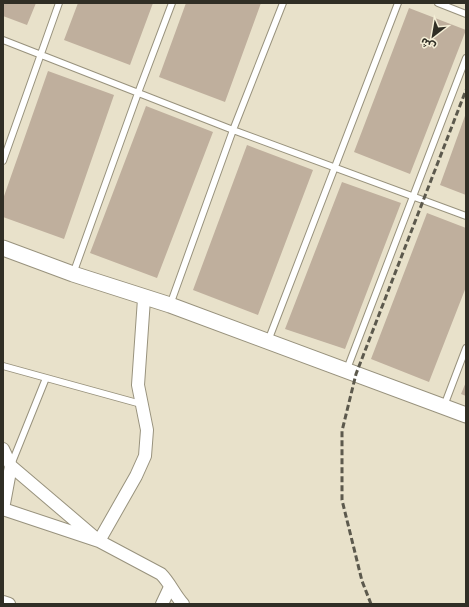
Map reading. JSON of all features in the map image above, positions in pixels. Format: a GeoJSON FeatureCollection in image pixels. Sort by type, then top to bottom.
{"type":"FeatureCollection","features":[{"type":"Feature","properties":{"kind":"street"},"geometry":{"type":"LineString","coordinates":[[3,248],[144,299],[170,305],[268,342],[347,369],[466,415]]}},
{"type":"Feature","properties":{"kind":"street"},"geometry":{"type":"LineString","coordinates":[[99,541],[136,476],[145,456],[146,430],[138,385],[144,299]]}},
{"type":"Feature","properties":{"kind":"street"},"geometry":{"type":"LineString","coordinates":[[3,449],[11,466],[99,541]]}},
{"type":"Feature","properties":{"kind":"street"},"geometry":{"type":"LineString","coordinates":[[11,466],[3,509],[99,541],[161,574],[167,580],[170,588],[183,604]]}},
{"type":"Feature","properties":{"kind":"street"},"geometry":{"type":"LineString","coordinates":[[162,604],[170,588]]}},
{"type":"Feature","properties":{"kind":"street"},"geometry":{"type":"LineString","coordinates":[[3,602],[9,604]]}},
{"type":"Feature","properties":{"kind":"lane"},"geometry":{"type":"LineString","coordinates":[[3,161],[60,3]]}},
{"type":"Feature","properties":{"kind":"lane"},"geometry":{"type":"LineString","coordinates":[[73,274],[172,3]]}},
{"type":"Feature","properties":{"kind":"lane"},"geometry":{"type":"LineString","coordinates":[[170,305],[233,130],[283,3]]}},
{"type":"Feature","properties":{"kind":"lane"},"geometry":{"type":"LineString","coordinates":[[268,342],[336,169],[398,3]]}},
{"type":"Feature","properties":{"kind":"lane"},"geometry":{"type":"LineString","coordinates":[[438,3],[466,14]]}},
{"type":"Feature","properties":{"kind":"lane"},"geometry":{"type":"LineString","coordinates":[[3,40],[233,130],[466,216]]}},
{"type":"Feature","properties":{"kind":"lane"},"geometry":{"type":"LineString","coordinates":[[347,369],[466,58]]}},
{"type":"Feature","properties":{"kind":"lane"},"geometry":{"type":"LineString","coordinates":[[444,406],[466,348]]}},
{"type":"Feature","properties":{"kind":"lane"},"geometry":{"type":"LineString","coordinates":[[3,366],[141,404]]}},
{"type":"Feature","properties":{"kind":"lane"},"geometry":{"type":"LineString","coordinates":[[11,466],[46,378]]}},
{"type":"Feature","properties":{"kind":"building"},"geometry":{"type":"Polygon","coordinates":[[[3,3],[36,3],[27,25],[3,16],[3,3]]]}},
{"type":"Feature","properties":{"kind":"building"},"geometry":{"type":"Polygon","coordinates":[[[78,3],[153,3],[130,65],[64,40],[78,3]]]}},
{"type":"Feature","properties":{"kind":"building"},"geometry":{"type":"Polygon","coordinates":[[[186,3],[261,3],[225,102],[159,77],[186,3]]]}},
{"type":"Feature","properties":{"kind":"building"},"geometry":{"type":"Polygon","coordinates":[[[409,8],[466,30],[410,174],[354,152],[409,8]]]}},
{"type":"Feature","properties":{"kind":"building"},"geometry":{"type":"Polygon","coordinates":[[[48,71],[114,95],[64,239],[3,217],[3,199],[48,71]]]}},
{"type":"Feature","properties":{"kind":"building"},"geometry":{"type":"Polygon","coordinates":[[[146,106],[213,132],[157,278],[90,253],[146,106]]]}},
{"type":"Feature","properties":{"kind":"building"},"geometry":{"type":"Polygon","coordinates":[[[466,113],[466,195],[440,185],[466,113]]]}},
{"type":"Feature","properties":{"kind":"building"},"geometry":{"type":"Polygon","coordinates":[[[247,145],[313,170],[258,315],[193,290],[247,145]]]}},
{"type":"Feature","properties":{"kind":"building"},"geometry":{"type":"Polygon","coordinates":[[[342,182],[401,203],[345,349],[285,329],[342,182]]]}},
{"type":"Feature","properties":{"kind":"building"},"geometry":{"type":"Polygon","coordinates":[[[427,213],[466,228],[466,287],[429,382],[371,359],[427,213]]]}},
{"type":"Feature","properties":{"kind":"building"},"geometry":{"type":"Polygon","coordinates":[[[466,382],[466,396],[461,394],[466,382]]]}},
{"type":"Feature","properties":{"kind":"railway"},"geometry":{"type":"LineString","coordinates":[[371,604],[362,581],[342,500],[342,431],[356,374],[466,90]]}}]}
